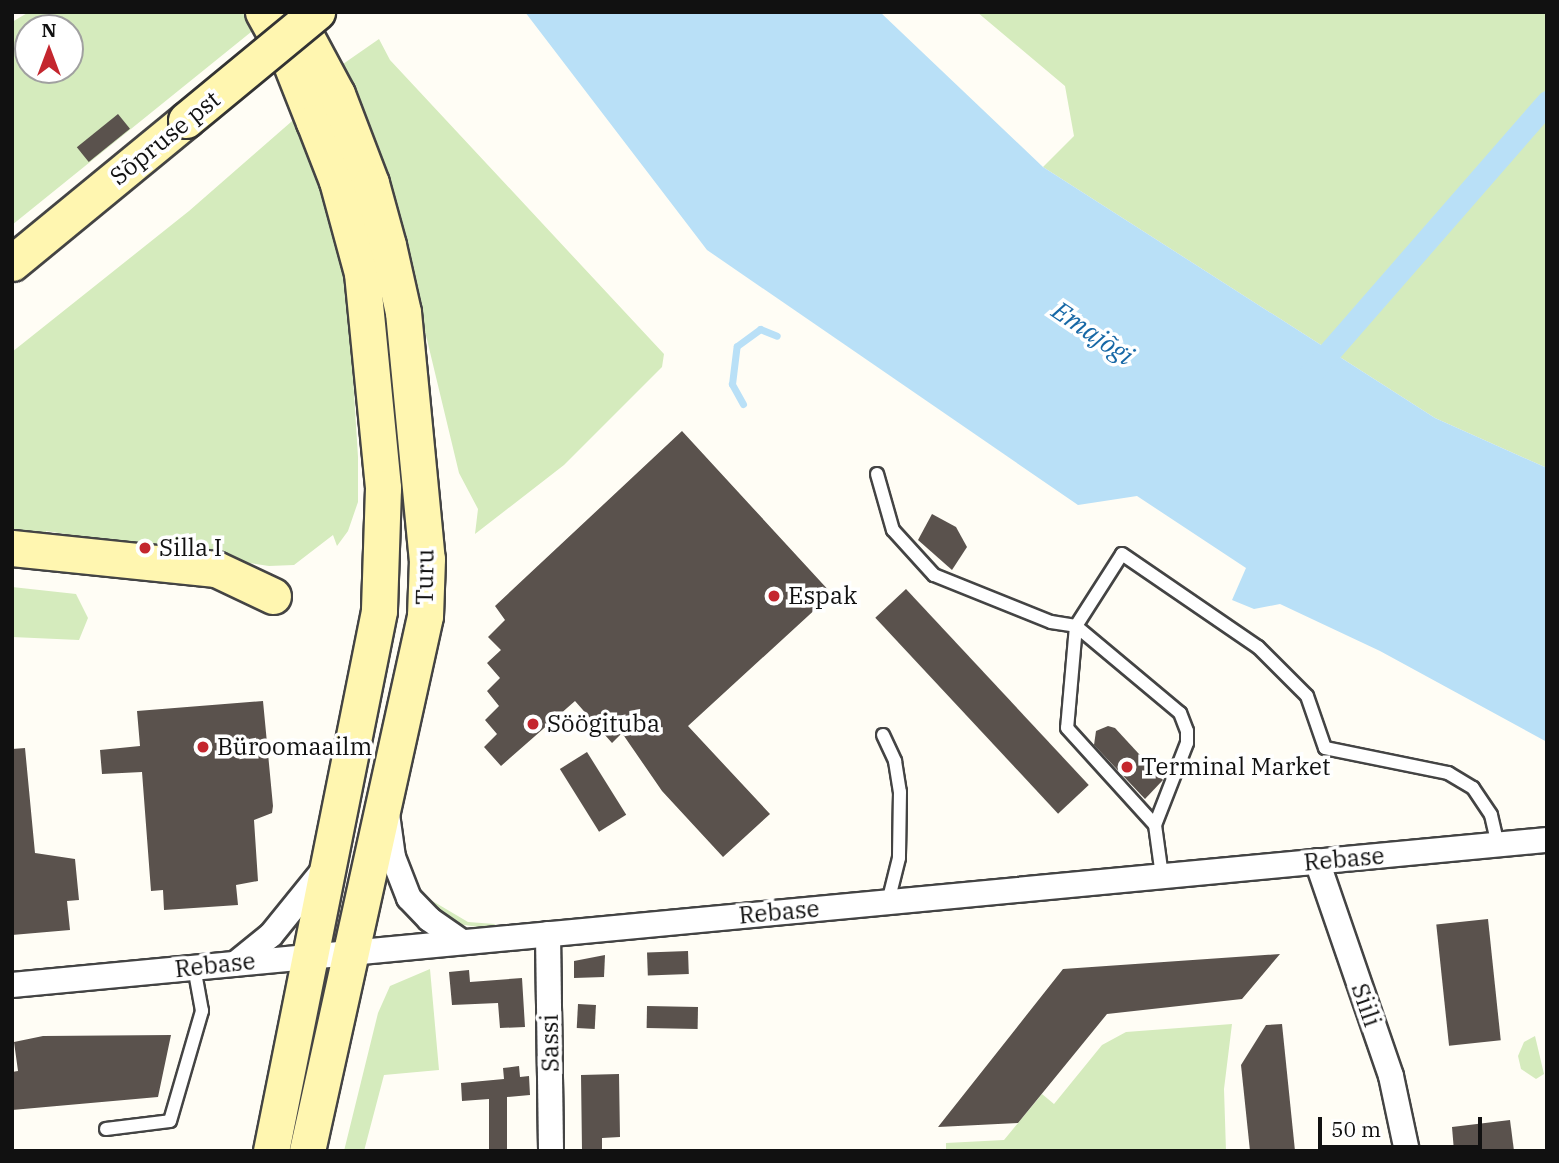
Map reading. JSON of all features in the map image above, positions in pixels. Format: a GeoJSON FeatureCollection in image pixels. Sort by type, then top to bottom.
{"type":"FeatureCollection","features":[{"type":"Feature","properties":{"kind":"main road","name":"Turu"},"geometry":{"type":"LineString","coordinates":[[263,12],[289,59],[337,181],[362,273],[375,380],[383,488],[379,611],[271,1151]]}},
{"type":"Feature","properties":{"kind":"main road","name":"Turu"},"geometry":{"type":"LineString","coordinates":[[293,12],[337,94],[371,183],[404,313],[419,444],[427,559],[425,617],[354,951],[307,1151]]}},
{"type":"Feature","properties":{"kind":"main road","name":"Sõpruse pst"},"geometry":{"type":"LineString","coordinates":[[12,263],[317,12]]}},
{"type":"Feature","properties":{"kind":"main road"},"geometry":{"type":"LineString","coordinates":[[12,548],[216,569],[273,596]]}},
{"type":"Feature","properties":{"kind":"street"},"geometry":{"type":"LineString","coordinates":[[385,799],[393,857],[409,898],[429,919],[462,942]]}},
{"type":"Feature","properties":{"kind":"street","name":"Rebase"},"geometry":{"type":"LineString","coordinates":[[12,985],[1547,840]]}},
{"type":"Feature","properties":{"kind":"street"},"geometry":{"type":"LineString","coordinates":[[235,964],[292,911],[330,860]]}},
{"type":"Feature","properties":{"kind":"street","name":"Siili"},"geometry":{"type":"LineString","coordinates":[[1317,861],[1391,1076],[1407,1151]]}},
{"type":"Feature","properties":{"kind":"street","name":"Sassi"},"geometry":{"type":"LineString","coordinates":[[548,934],[551,1151]]}},
{"type":"Feature","properties":{"kind":"street"},"geometry":{"type":"LineString","coordinates":[[270,960],[302,1005]]}},
{"type":"Feature","properties":{"kind":"lane"},"geometry":{"type":"LineString","coordinates":[[877,474],[893,530],[933,575],[1051,622],[1076,626],[1180,713],[1187,743],[1155,825],[1162,876]]}},
{"type":"Feature","properties":{"kind":"lane"},"geometry":{"type":"LineString","coordinates":[[1155,825],[1067,728],[1076,626],[1122,554],[1258,647],[1307,696],[1325,748],[1448,773],[1474,788],[1491,816],[1498,845]]}},
{"type":"Feature","properties":{"kind":"lane"},"geometry":{"type":"LineString","coordinates":[[883,735],[895,761],[900,792],[899,858],[888,902]]}},
{"type":"Feature","properties":{"kind":"lane"},"geometry":{"type":"LineString","coordinates":[[106,1129],[170,1121],[202,1012],[194,967]]}},
{"type":"Feature","properties":{"kind":"green space"},"geometry":{"type":"Polygon","coordinates":[[[246,12],[256,28],[12,225],[12,22],[14,21],[14,84],[84,84],[84,14],[26,14],[246,12]]]}},
{"type":"Feature","properties":{"kind":"green space"},"geometry":{"type":"Polygon","coordinates":[[[977,12],[1547,12],[1547,468],[1435,418],[1043,167],[1074,136],[1065,86],[977,12]]]}},
{"type":"Feature","properties":{"kind":"green space"},"geometry":{"type":"Polygon","coordinates":[[[379,39],[390,60],[664,354],[662,367],[564,465],[475,534],[478,509],[459,473],[394,202],[343,64],[379,39]]]}},
{"type":"Feature","properties":{"kind":"green space"},"geometry":{"type":"Polygon","coordinates":[[[299,115],[346,265],[358,457],[358,502],[348,531],[337,546],[333,535],[294,565],[269,566],[46,531],[46,549],[12,547],[12,352],[189,211],[299,115]]]}},
{"type":"Feature","properties":{"kind":"green space"},"geometry":{"type":"Polygon","coordinates":[[[12,587],[76,594],[88,618],[79,640],[12,637],[12,587]]]}},
{"type":"Feature","properties":{"kind":"green space"},"geometry":{"type":"Polygon","coordinates":[[[424,896],[468,922],[495,924],[493,929],[450,923],[429,908],[424,896]]]}},
{"type":"Feature","properties":{"kind":"green space"},"geometry":{"type":"Polygon","coordinates":[[[430,969],[439,1070],[384,1075],[364,1151],[344,1151],[378,1013],[390,986],[430,969]]]}},
{"type":"Feature","properties":{"kind":"green space"},"geometry":{"type":"Polygon","coordinates":[[[1232,1024],[1224,1089],[1226,1151],[946,1151],[946,1143],[1004,1140],[1042,1094],[1054,1104],[1102,1045],[1126,1032],[1232,1024]]]}},
{"type":"Feature","properties":{"kind":"green space"},"geometry":{"type":"Polygon","coordinates":[[[1535,1036],[1544,1074],[1536,1079],[1521,1069],[1518,1056],[1524,1042],[1535,1036]]]}},
{"type":"Feature","properties":{"kind":"water","name":"Emajõgi"},"geometry":{"type":"Polygon","coordinates":[[[525,12],[880,12],[1043,167],[1435,418],[1547,468],[1547,742],[1380,651],[1280,604],[1254,609],[1232,600],[1246,568],[1137,496],[1078,505],[707,250],[525,12]]]}},
{"type":"Feature","properties":{"kind":"building"},"geometry":{"type":"Polygon","coordinates":[[[118,114],[130,129],[89,162],[77,147],[118,114]]]}},
{"type":"Feature","properties":{"kind":"building"},"geometry":{"type":"Polygon","coordinates":[[[682,431],[832,594],[688,726],[770,814],[723,857],[662,791],[622,733],[612,743],[575,701],[501,766],[484,747],[497,734],[485,720],[499,706],[487,691],[500,678],[487,663],[501,650],[488,637],[505,620],[495,606],[682,431]]]}},
{"type":"Feature","properties":{"kind":"building"},"geometry":{"type":"Polygon","coordinates":[[[932,514],[956,527],[967,547],[952,570],[918,540],[932,514]]]}},
{"type":"Feature","properties":{"kind":"building"},"geometry":{"type":"Polygon","coordinates":[[[906,589],[1089,785],[1058,814],[875,618],[906,589]]]}},
{"type":"Feature","properties":{"kind":"building"},"geometry":{"type":"Polygon","coordinates":[[[263,701],[273,806],[272,813],[254,820],[258,881],[236,885],[238,905],[164,910],[163,890],[151,891],[142,772],[102,774],[100,750],[140,746],[137,711],[263,701]]]}},
{"type":"Feature","properties":{"kind":"building"},"geometry":{"type":"Polygon","coordinates":[[[1108,726],[1115,728],[1163,780],[1145,799],[1094,745],[1096,731],[1108,726]]]}},
{"type":"Feature","properties":{"kind":"building"},"geometry":{"type":"Polygon","coordinates":[[[25,748],[35,853],[75,859],[79,900],[67,901],[70,930],[12,935],[12,749],[25,748]]]}},
{"type":"Feature","properties":{"kind":"building"},"geometry":{"type":"Polygon","coordinates":[[[587,752],[626,815],[599,832],[560,769],[587,752]]]}},
{"type":"Feature","properties":{"kind":"building"},"geometry":{"type":"Polygon","coordinates":[[[1488,919],[1501,1040],[1449,1046],[1436,924],[1488,919]]]}},
{"type":"Feature","properties":{"kind":"building"},"geometry":{"type":"Polygon","coordinates":[[[688,951],[689,974],[648,975],[647,952],[688,951]]]}},
{"type":"Feature","properties":{"kind":"building"},"geometry":{"type":"Polygon","coordinates":[[[1280,954],[1242,999],[1107,1014],[1018,1123],[938,1127],[1063,969],[1280,954]]]}},
{"type":"Feature","properties":{"kind":"building"},"geometry":{"type":"Polygon","coordinates":[[[605,955],[604,977],[574,978],[574,961],[605,955]]]}},
{"type":"Feature","properties":{"kind":"building"},"geometry":{"type":"Polygon","coordinates":[[[469,970],[470,982],[522,978],[525,1027],[500,1028],[498,1003],[452,1005],[449,972],[469,970]]]}},
{"type":"Feature","properties":{"kind":"building"},"geometry":{"type":"Polygon","coordinates":[[[578,1004],[596,1005],[595,1029],[577,1028],[578,1004]]]}},
{"type":"Feature","properties":{"kind":"building"},"geometry":{"type":"Polygon","coordinates":[[[647,1006],[698,1007],[698,1029],[647,1028],[647,1006]]]}},
{"type":"Feature","properties":{"kind":"building"},"geometry":{"type":"Polygon","coordinates":[[[1282,1024],[1295,1151],[1250,1151],[1241,1065],[1266,1025],[1282,1024]]]}},
{"type":"Feature","properties":{"kind":"building"},"geometry":{"type":"Polygon","coordinates":[[[171,1035],[158,1097],[12,1110],[12,1072],[18,1071],[14,1042],[43,1036],[171,1035]]]}},
{"type":"Feature","properties":{"kind":"building"},"geometry":{"type":"Polygon","coordinates":[[[519,1066],[520,1077],[529,1076],[530,1095],[507,1097],[507,1151],[489,1151],[489,1099],[462,1101],[461,1083],[504,1079],[503,1068],[519,1066]]]}},
{"type":"Feature","properties":{"kind":"building"},"geometry":{"type":"Polygon","coordinates":[[[619,1074],[620,1137],[602,1138],[602,1151],[582,1151],[581,1075],[619,1074]]]}},
{"type":"Feature","properties":{"kind":"building"},"geometry":{"type":"Polygon","coordinates":[[[1510,1120],[1514,1151],[1454,1151],[1452,1127],[1510,1120]]]}},
{"type":"Feature","properties":{"kind":"waterway"},"geometry":{"type":"LineString","coordinates":[[1310,374],[1547,102]]}},
{"type":"Feature","properties":{"kind":"waterway"},"geometry":{"type":"LineString","coordinates":[[743,404],[732,384],[737,346],[760,329],[777,336]]}},
{"type":"Feature","properties":{"kind":"place","name":"Silla I"},"geometry":{"type":"Point","coordinates":[145,548]}},
{"type":"Feature","properties":{"kind":"place","name":"Espak"},"geometry":{"type":"Point","coordinates":[774,596]}},
{"type":"Feature","properties":{"kind":"place","name":"Söögituba"},"geometry":{"type":"Point","coordinates":[533,724]}},
{"type":"Feature","properties":{"kind":"place","name":"Büroomaailm"},"geometry":{"type":"Point","coordinates":[203,747]}},
{"type":"Feature","properties":{"kind":"place","name":"Terminal Market"},"geometry":{"type":"Point","coordinates":[1127,767]}}]}
